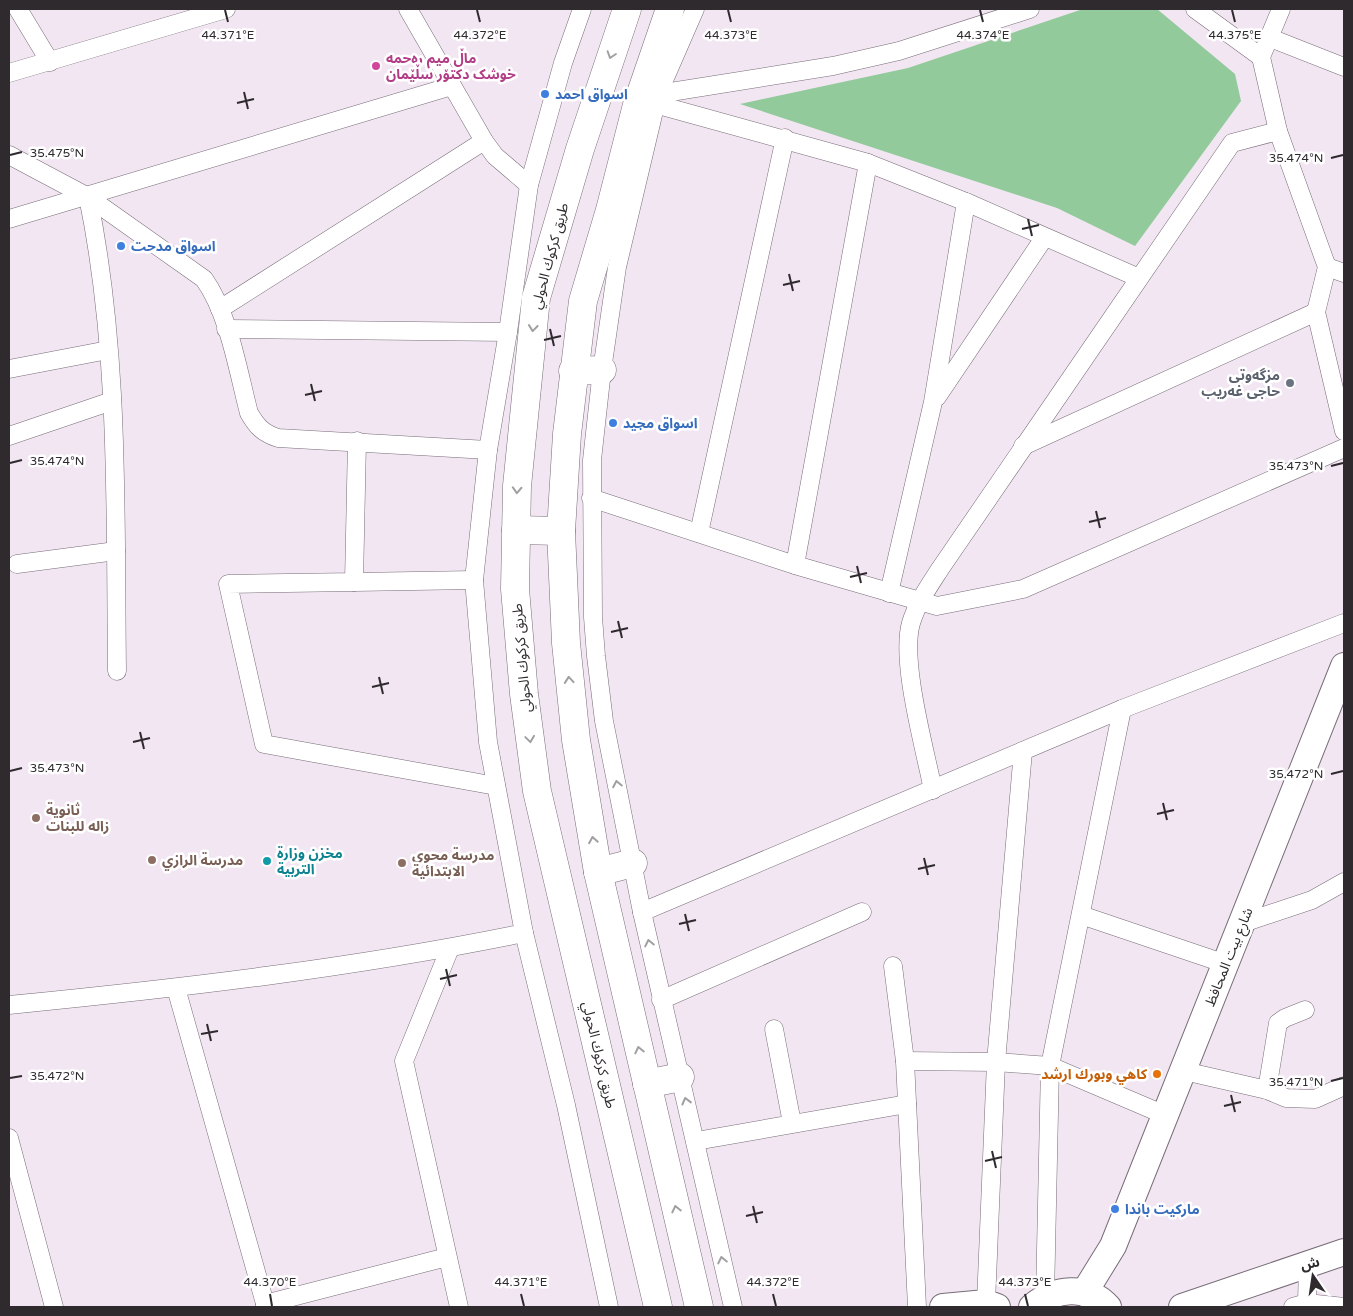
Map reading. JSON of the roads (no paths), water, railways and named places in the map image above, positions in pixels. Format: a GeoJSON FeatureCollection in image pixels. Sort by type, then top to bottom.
{"type":"FeatureCollection","features":[{"type":"Feature","properties":{"kind":"highway"},"geometry":{"type":"LineString","coordinates":[[688,9],[657,42],[583,301],[573,371],[562,489],[561,531],[566,643],[575,732],[598,872],[699,1307]]}},
{"type":"Feature","properties":{"kind":"highway","name":"طريق كركوك الحولي"},"geometry":{"type":"LineString","coordinates":[[622,14],[536,298],[517,486],[515,589],[519,643],[537,792],[658,1307]]}},
{"type":"Feature","properties":{"kind":"highway"},"geometry":{"type":"LineString","coordinates":[[573,371],[602,370]]}},
{"type":"Feature","properties":{"kind":"highway"},"geometry":{"type":"LineString","coordinates":[[516,530],[561,531]]}},
{"type":"Feature","properties":{"kind":"highway"},"geometry":{"type":"LineString","coordinates":[[598,872],[633,863]]}},
{"type":"Feature","properties":{"kind":"highway"},"geometry":{"type":"LineString","coordinates":[[647,1084],[680,1077]]}},
{"type":"Feature","properties":{"kind":"main road","name":"شارع بيت المحافظ"},"geometry":{"type":"LineString","coordinates":[[1098,1301],[1113,1246],[1344,666]]}},
{"type":"Feature","properties":{"kind":"main road"},"geometry":{"type":"LineString","coordinates":[[1182,1307],[1344,1252]]}},
{"type":"Feature","properties":{"kind":"main road"},"geometry":{"type":"LineString","coordinates":[[1038,1302],[1070,1291],[1098,1301]]}},
{"type":"Feature","properties":{"kind":"main road"},"geometry":{"type":"LineString","coordinates":[[942,1307],[992,1305]]}},
{"type":"Feature","properties":{"kind":"street"},"geometry":{"type":"LineString","coordinates":[[18,9],[50,62]]}},
{"type":"Feature","properties":{"kind":"street"},"geometry":{"type":"LineString","coordinates":[[408,9],[484,141],[495,156],[529,185]]}},
{"type":"Feature","properties":{"kind":"street"},"geometry":{"type":"LineString","coordinates":[[582,9],[563,63],[529,185],[508,332],[488,450],[474,580],[488,742],[496,786],[524,933],[566,1105],[609,1307]]}},
{"type":"Feature","properties":{"kind":"street"},"geometry":{"type":"LineString","coordinates":[[688,9],[657,99],[617,267],[602,370],[592,460],[591,498],[596,656],[604,721],[642,912],[733,1307]]}},
{"type":"Feature","properties":{"kind":"street"},"geometry":{"type":"LineString","coordinates":[[657,99],[899,52],[1030,9]]}},
{"type":"Feature","properties":{"kind":"street"},"geometry":{"type":"LineString","coordinates":[[1195,9],[1261,57]]}},
{"type":"Feature","properties":{"kind":"street"},"geometry":{"type":"LineString","coordinates":[[1281,9],[1261,57],[1278,131],[1327,266],[1316,312],[1344,431]]}},
{"type":"Feature","properties":{"kind":"street"},"geometry":{"type":"LineString","coordinates":[[9,73],[220,10]]}},
{"type":"Feature","properties":{"kind":"street"},"geometry":{"type":"LineString","coordinates":[[1268,37],[1344,66]]}},
{"type":"Feature","properties":{"kind":"street"},"geometry":{"type":"LineString","coordinates":[[9,218],[88,197],[452,86]]}},
{"type":"Feature","properties":{"kind":"street"},"geometry":{"type":"LineString","coordinates":[[657,99],[868,163],[966,202],[1138,278]]}},
{"type":"Feature","properties":{"kind":"street"},"geometry":{"type":"LineString","coordinates":[[933,790],[908,651],[911,624],[920,602],[1023,446],[1232,143],[1278,131]]}},
{"type":"Feature","properties":{"kind":"street"},"geometry":{"type":"LineString","coordinates":[[699,533],[784,138]]}},
{"type":"Feature","properties":{"kind":"street"},"geometry":{"type":"LineString","coordinates":[[220,309],[484,141]]}},
{"type":"Feature","properties":{"kind":"street"},"geometry":{"type":"LineString","coordinates":[[9,155],[88,197],[204,279],[214,292],[220,309],[249,413],[257,428],[268,435],[278,438],[357,441],[488,450]]}},
{"type":"Feature","properties":{"kind":"street"},"geometry":{"type":"LineString","coordinates":[[795,565],[868,163]]}},
{"type":"Feature","properties":{"kind":"street"},"geometry":{"type":"LineString","coordinates":[[88,197],[100,256],[112,401],[117,671]]}},
{"type":"Feature","properties":{"kind":"street"},"geometry":{"type":"LineString","coordinates":[[889,593],[933,402],[966,202]]}},
{"type":"Feature","properties":{"kind":"street"},"geometry":{"type":"LineString","coordinates":[[933,402],[1044,238]]}},
{"type":"Feature","properties":{"kind":"street"},"geometry":{"type":"LineString","coordinates":[[1327,266],[1344,273]]}},
{"type":"Feature","properties":{"kind":"street"},"geometry":{"type":"LineString","coordinates":[[1023,446],[1316,312]]}},
{"type":"Feature","properties":{"kind":"street"},"geometry":{"type":"LineString","coordinates":[[226,329],[508,332]]}},
{"type":"Feature","properties":{"kind":"street"},"geometry":{"type":"LineString","coordinates":[[9,369],[108,350]]}},
{"type":"Feature","properties":{"kind":"street"},"geometry":{"type":"LineString","coordinates":[[9,436],[112,401]]}},
{"type":"Feature","properties":{"kind":"street"},"geometry":{"type":"LineString","coordinates":[[354,582],[357,441]]}},
{"type":"Feature","properties":{"kind":"street"},"geometry":{"type":"LineString","coordinates":[[591,498],[795,565],[937,606],[1023,588],[1344,448]]}},
{"type":"Feature","properties":{"kind":"street"},"geometry":{"type":"LineString","coordinates":[[17,564],[116,550]]}},
{"type":"Feature","properties":{"kind":"street"},"geometry":{"type":"LineString","coordinates":[[474,580],[228,584],[264,744],[496,786]]}},
{"type":"Feature","properties":{"kind":"street"},"geometry":{"type":"LineString","coordinates":[[642,912],[1122,709],[1344,623]]}},
{"type":"Feature","properties":{"kind":"street"},"geometry":{"type":"LineString","coordinates":[[1038,1302],[1050,1066],[1122,709]]}},
{"type":"Feature","properties":{"kind":"street"},"geometry":{"type":"LineString","coordinates":[[992,1305],[996,1062],[1023,751]]}},
{"type":"Feature","properties":{"kind":"street"},"geometry":{"type":"LineString","coordinates":[[1243,922],[1312,900],[1344,882]]}},
{"type":"Feature","properties":{"kind":"street"},"geometry":{"type":"LineString","coordinates":[[661,1000],[862,912]]}},
{"type":"Feature","properties":{"kind":"street"},"geometry":{"type":"LineString","coordinates":[[1081,915],[1226,964]]}},
{"type":"Feature","properties":{"kind":"street"},"geometry":{"type":"LineString","coordinates":[[9,1005],[176,988],[450,948],[524,933]]}},
{"type":"Feature","properties":{"kind":"street"},"geometry":{"type":"LineString","coordinates":[[450,948],[404,1061],[459,1307]]}},
{"type":"Feature","properties":{"kind":"street"},"geometry":{"type":"LineString","coordinates":[[893,966],[905,1061],[917,1307]]}},
{"type":"Feature","properties":{"kind":"street"},"geometry":{"type":"LineString","coordinates":[[176,988],[266,1306],[447,1257]]}},
{"type":"Feature","properties":{"kind":"street"},"geometry":{"type":"LineString","coordinates":[[1267,1090],[1278,1023],[1305,1010]]}},
{"type":"Feature","properties":{"kind":"street"},"geometry":{"type":"LineString","coordinates":[[774,1029],[792,1123]]}},
{"type":"Feature","properties":{"kind":"street"},"geometry":{"type":"LineString","coordinates":[[905,1061],[996,1062],[1050,1066],[1166,1116]]}},
{"type":"Feature","properties":{"kind":"street"},"geometry":{"type":"LineString","coordinates":[[1184,1071],[1267,1090],[1286,1098],[1315,1099],[1344,1086]]}},
{"type":"Feature","properties":{"kind":"street"},"geometry":{"type":"LineString","coordinates":[[696,1141],[907,1104]]}},
{"type":"Feature","properties":{"kind":"street"},"geometry":{"type":"LineString","coordinates":[[9,1138],[54,1307]]}},
{"type":"Feature","properties":{"kind":"street"},"geometry":{"type":"LineString","coordinates":[[1308,1264],[1300,1305],[1344,1307]]}},
{"type":"Feature","properties":{"kind":"place","name":"ماڵ میم رەحمە خوشک دکتۆر سڵێمان"},"geometry":{"type":"Point","coordinates":[376,66]}},
{"type":"Feature","properties":{"kind":"place","name":"اسواق احمد"},"geometry":{"type":"Point","coordinates":[545,94]}},
{"type":"Feature","properties":{"kind":"place","name":"اسواق مدحت"},"geometry":{"type":"Point","coordinates":[121,246]}},
{"type":"Feature","properties":{"kind":"place","name":"مزگەوتی حاجی غەریب"},"geometry":{"type":"Point","coordinates":[1290,383]}},
{"type":"Feature","properties":{"kind":"place","name":"اسواق مجيد"},"geometry":{"type":"Point","coordinates":[613,423]}},
{"type":"Feature","properties":{"kind":"place","name":"ثانوية زاله للبنات"},"geometry":{"type":"Point","coordinates":[36,818]}},
{"type":"Feature","properties":{"kind":"place","name":"مدرسة الرازي"},"geometry":{"type":"Point","coordinates":[152,860]}},
{"type":"Feature","properties":{"kind":"place","name":"مخزن وزارة التربية"},"geometry":{"type":"Point","coordinates":[267,861]}},
{"type":"Feature","properties":{"kind":"place","name":"مدرسة محوي الابتدائية"},"geometry":{"type":"Point","coordinates":[402,863]}},
{"type":"Feature","properties":{"kind":"place","name":"كاهي وبورك ارشد"},"geometry":{"type":"Point","coordinates":[1157,1074]}},
{"type":"Feature","properties":{"kind":"place","name":"ماركيت باندا"},"geometry":{"type":"Point","coordinates":[1115,1209]}}]}
